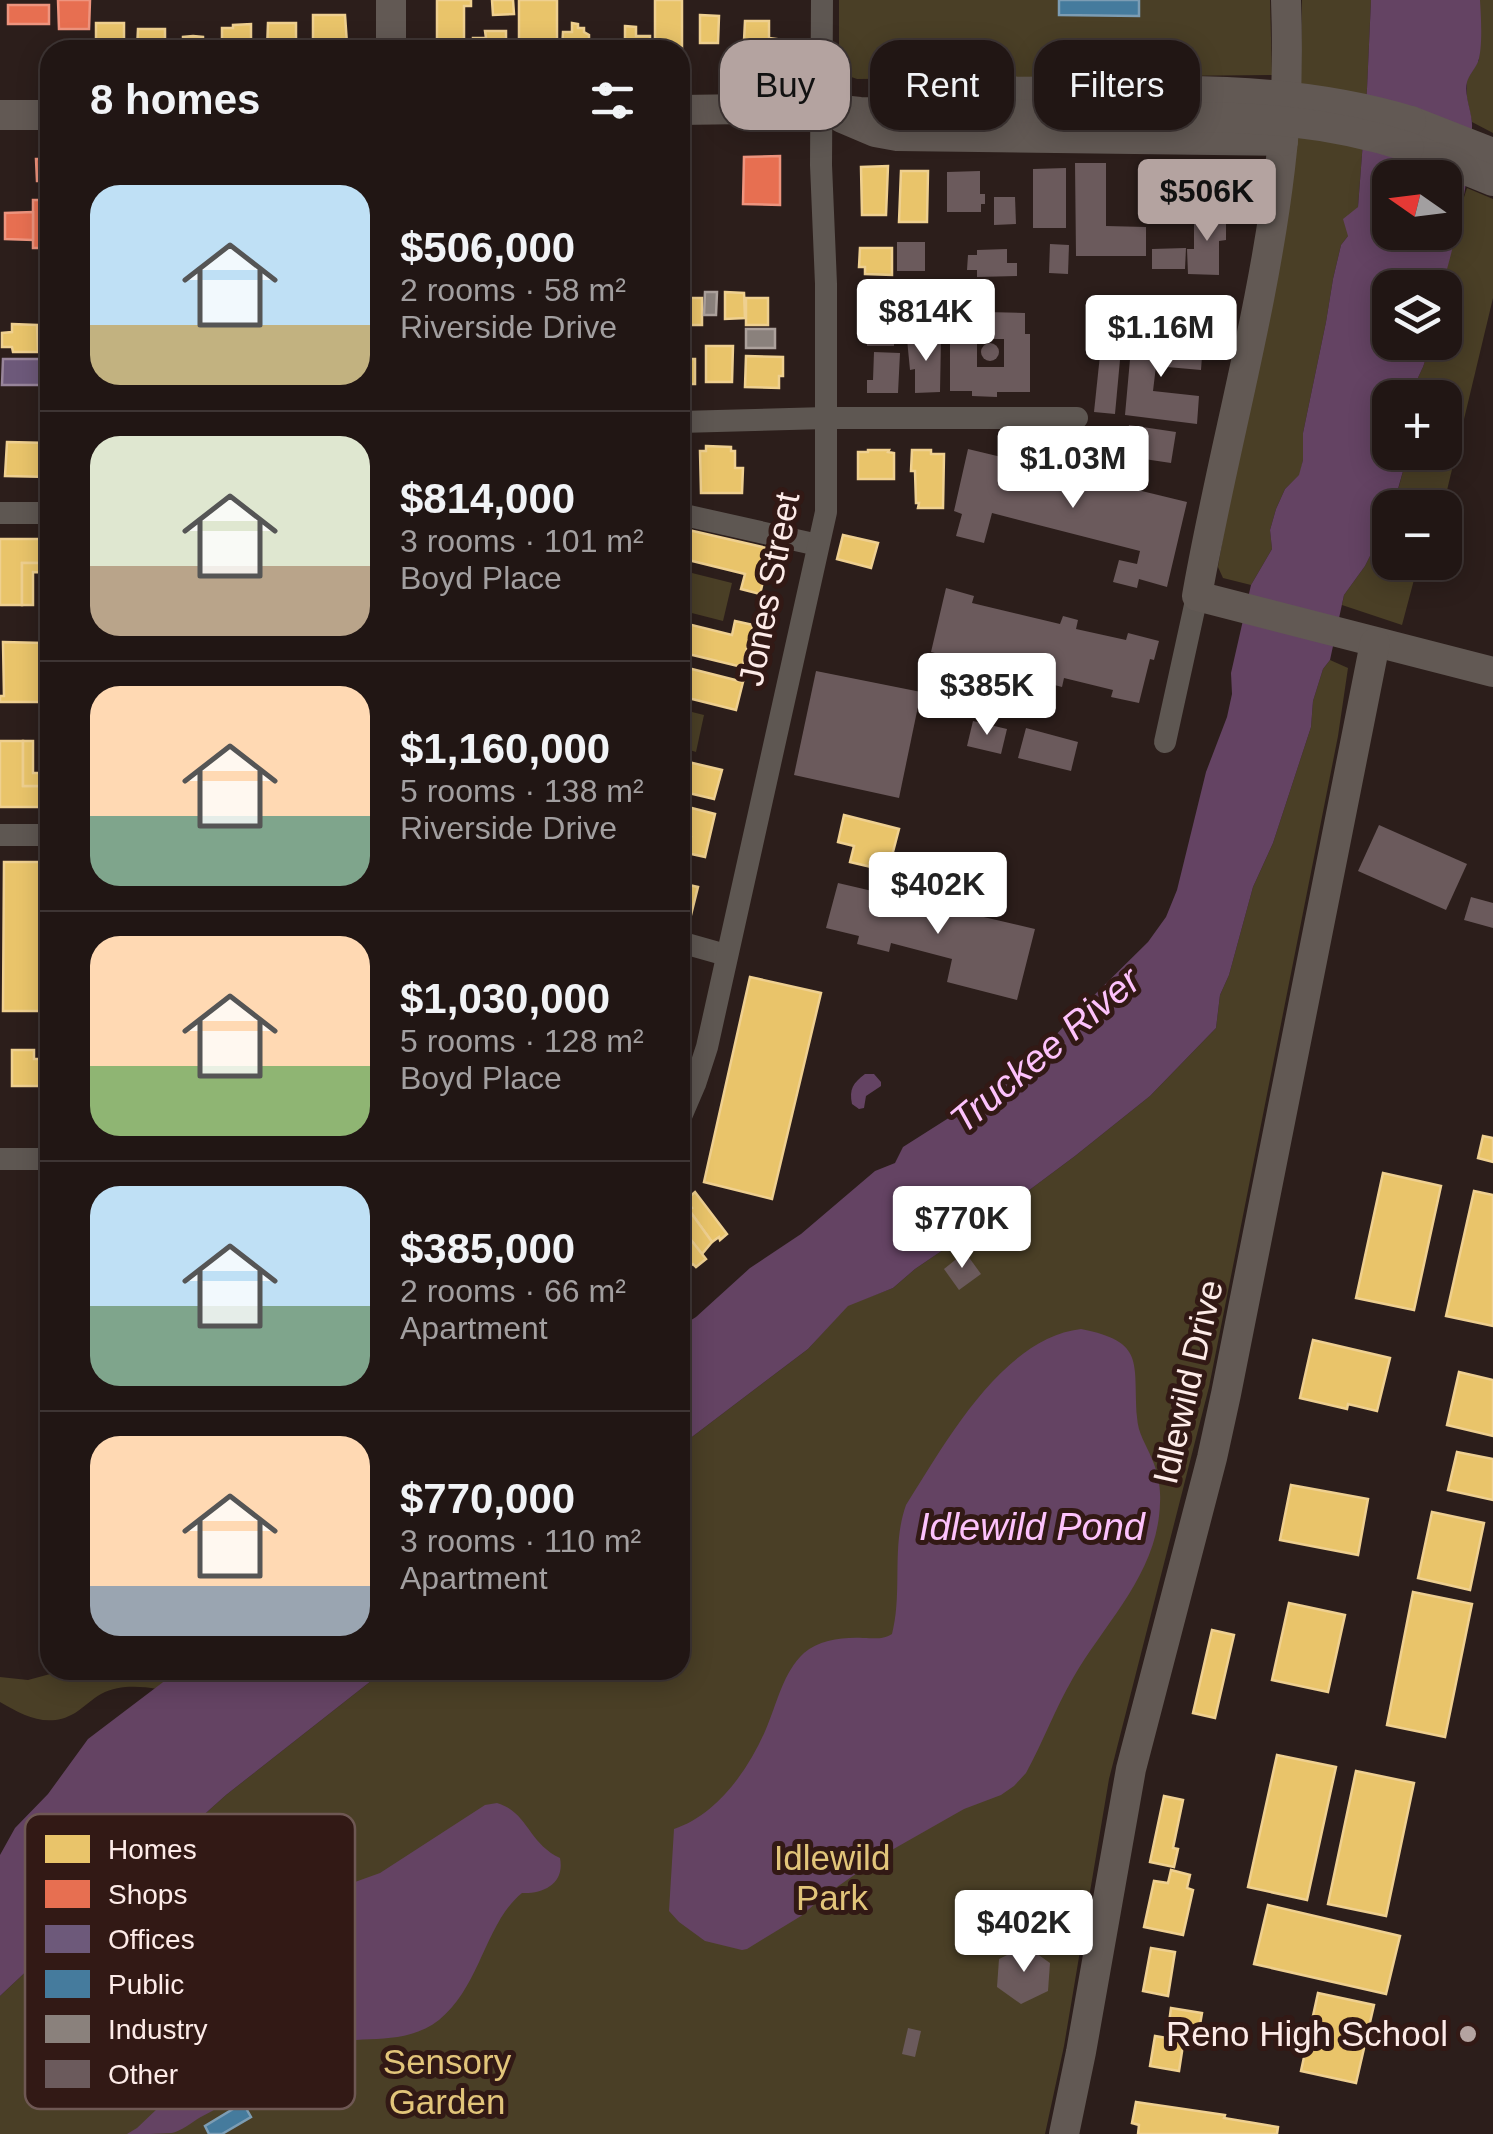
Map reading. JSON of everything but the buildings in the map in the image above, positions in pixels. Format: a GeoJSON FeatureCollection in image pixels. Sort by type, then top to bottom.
{"type":"FeatureCollection","features":[{"type":"Feature","properties":{"kind":"street"},"geometry":{"type":"LineString","coordinates":[[391,0],[391,40]]}},
{"type":"Feature","properties":{"kind":"street","name":"Jones Street"},"geometry":{"type":"LineString","coordinates":[[822,0],[822,40]]}},
{"type":"Feature","properties":{"kind":"street"},"geometry":{"type":"LineString","coordinates":[[1165,742],[1208,599],[1275,204],[1286,72],[1286,0]]}},
{"type":"Feature","properties":{"kind":"street"},"geometry":{"type":"LineString","coordinates":[[850,111],[1167,104],[1366,134],[1410,134],[1493,154]]}},
{"type":"Feature","properties":{"kind":"street"},"geometry":{"type":"LineString","coordinates":[[690,110],[720,109]]}},
{"type":"Feature","properties":{"kind":"street"},"geometry":{"type":"LineString","coordinates":[[0,115],[40,115]]}},
{"type":"Feature","properties":{"kind":"street"},"geometry":{"type":"LineString","coordinates":[[850,122],[898,136],[1282,141]]}},
{"type":"Feature","properties":{"kind":"street","name":"Jones Street"},"geometry":{"type":"LineString","coordinates":[[690,1096],[707,1047],[826,512],[821,130]]}},
{"type":"Feature","properties":{"kind":"street"},"geometry":{"type":"LineString","coordinates":[[1410,134],[1493,181]]}},
{"type":"Feature","properties":{"kind":"street"},"geometry":{"type":"LineString","coordinates":[[690,422],[1077,418]]}},
{"type":"Feature","properties":{"kind":"street"},"geometry":{"type":"LineString","coordinates":[[0,513],[40,514]]}},
{"type":"Feature","properties":{"kind":"street"},"geometry":{"type":"LineString","coordinates":[[690,516],[818,545]]}},
{"type":"Feature","properties":{"kind":"street"},"geometry":{"type":"LineString","coordinates":[[1208,599],[1493,672]]}},
{"type":"Feature","properties":{"kind":"street","name":"Idlewild Drive"},"geometry":{"type":"LineString","coordinates":[[1064,2134],[1131,1769],[1226,1394],[1366,641]]}},
{"type":"Feature","properties":{"kind":"street"},"geometry":{"type":"LineString","coordinates":[[0,835],[40,835]]}},
{"type":"Feature","properties":{"kind":"street"},"geometry":{"type":"LineString","coordinates":[[690,945],[726,954]]}},
{"type":"Feature","properties":{"kind":"street"},"geometry":{"type":"LineString","coordinates":[[0,1159],[40,1159]]}},
{"type":"Feature","properties":{"kind":"green space"},"geometry":{"type":"Polygon","coordinates":[[[839,0],[1270,0],[1272,75],[1200,76],[1200,40],[1034,40],[1034,77],[1014,77],[1014,40],[870,40],[870,79],[857,79],[850,76],[850,40],[839,40],[839,0]]]}},
{"type":"Feature","properties":{"kind":"green space"},"geometry":{"type":"Polygon","coordinates":[[[1302,0],[1371,0],[1358,207],[1341,245],[1333,279],[1303,433],[1300,475],[1285,489],[1276,509],[1270,530],[1272,549],[1251,585],[1223,578],[1218,567],[1301,70],[1302,0]]]}},
{"type":"Feature","properties":{"kind":"green space"},"geometry":{"type":"Polygon","coordinates":[[[1480,0],[1493,0],[1493,133],[1472,122],[1467,98],[1467,80],[1479,60],[1480,0]]]}},
{"type":"Feature","properties":{"kind":"green space"},"geometry":{"type":"Polygon","coordinates":[[[1467,188],[1493,199],[1493,298],[1462,428],[1462,380],[1418,380],[1425,360],[1462,360],[1462,270],[1446,270],[1451,250],[1462,250],[1462,205],[1467,188]]]}},
{"type":"Feature","properties":{"kind":"green space"},"geometry":{"type":"Polygon","coordinates":[[[1403,470],[1452,470],[1447,490],[1398,490],[1403,470]]]}},
{"type":"Feature","properties":{"kind":"green space"},"geometry":{"type":"Polygon","coordinates":[[[1372,552],[1372,580],[1414,580],[1402,625],[1342,605],[1344,595],[1372,552]]]}},
{"type":"Feature","properties":{"kind":"green space"},"geometry":{"type":"Polygon","coordinates":[[[690,572],[732,583],[723,621],[690,613],[690,572]]]}},
{"type":"Feature","properties":{"kind":"green space","name":"Idlewild Park"},"geometry":{"type":"Polygon","coordinates":[[[1330,660],[1348,668],[1338,736],[1209,1387],[1109,1779],[1064,2046],[1045,2134],[0,2134],[0,1996],[25,1973],[25,2109],[355,2109],[355,1814],[205,1814],[372,1680],[690,1680],[690,1438],[808,1349],[848,1305],[893,1288],[1075,1156],[1150,1096],[1216,1028],[1220,995],[1253,887],[1273,843],[1311,727],[1313,701],[1323,669],[1330,660]]]}},
{"type":"Feature","properties":{"kind":"green space"},"geometry":{"type":"Polygon","coordinates":[[[690,712],[704,715],[696,752],[690,750],[690,712]]]}},
{"type":"Feature","properties":{"kind":"green space"},"geometry":{"type":"Polygon","coordinates":[[[0,1677],[28,1680],[40,1677],[40,1680],[167,1680],[157,1689],[129,1687],[108,1691],[65,1718],[46,1720],[27,1716],[0,1702],[0,1677]]]}},
{"type":"Feature","properties":{"kind":"water","name":"Truckee River"},"geometry":{"type":"Polygon","coordinates":[[[1371,0],[1480,0],[1480,56],[1466,88],[1472,122],[1462,201],[1462,160],[1372,160],[1372,250],[1451,250],[1446,270],[1372,270],[1372,360],[1425,360],[1418,380],[1372,380],[1372,470],[1403,470],[1398,490],[1372,490],[1372,552],[1344,595],[1330,660],[1323,669],[1313,701],[1311,727],[1273,843],[1253,887],[1220,995],[1216,1028],[1150,1096],[1075,1156],[893,1288],[848,1306],[808,1349],[690,1438],[690,1321],[750,1268],[801,1234],[875,1171],[895,1163],[903,1147],[999,1086],[1038,1055],[1148,942],[1166,917],[1177,890],[1206,772],[1227,717],[1231,673],[1251,585],[1272,549],[1270,530],[1276,509],[1285,489],[1299,475],[1303,460],[1303,433],[1333,279],[1341,245],[1348,236],[1343,219],[1358,207],[1371,0]]]}},
{"type":"Feature","properties":{"kind":"water"},"geometry":{"type":"Polygon","coordinates":[[[865,1074],[874,1074],[881,1086],[866,1096],[864,1108],[859,1109],[852,1104],[852,1090],[865,1074]]]}},
{"type":"Feature","properties":{"kind":"water","name":"Idlewild Pond"},"geometry":{"type":"Polygon","coordinates":[[[1081,1329],[1117,1340],[1132,1357],[1138,1423],[1159,1486],[1157,1528],[1140,1574],[1073,1678],[1026,1773],[1001,1795],[964,1809],[883,1855],[801,1916],[747,1949],[705,1941],[669,1911],[674,1829],[718,1802],[741,1775],[759,1744],[786,1679],[804,1653],[832,1640],[892,1634],[899,1537],[906,1505],[957,1425],[1001,1373],[1052,1337],[1081,1329]]]}},
{"type":"Feature","properties":{"kind":"water"},"geometry":{"type":"Polygon","coordinates":[[[166,1680],[372,1680],[205,1814],[29,1814],[88,1739],[166,1680]]]}},
{"type":"Feature","properties":{"kind":"water"},"geometry":{"type":"Polygon","coordinates":[[[497,1803],[507,1807],[549,1852],[560,1858],[556,1880],[538,1891],[522,1893],[510,1906],[464,1990],[439,2020],[409,2035],[355,2040],[355,1882],[380,1873],[485,1805],[497,1803]]]}},
{"type":"Feature","properties":{"kind":"water"},"geometry":{"type":"Polygon","coordinates":[[[25,1818],[25,1973],[0,1996],[0,1855],[25,1818]]]}},
{"type":"Feature","properties":{"kind":"water"},"geometry":{"type":"Polygon","coordinates":[[[157,2109],[215,2109],[172,2133],[127,2134],[157,2109]]]}},
{"type":"Feature","properties":{"kind":"place","name":"Reno High School"},"geometry":{"type":"Point","coordinates":[1468,2034]}},
{"type":"Feature","properties":{"kind":"park label","name":"Sensory Garden"},"geometry":{"type":"Point","coordinates":[447,2082]}}]}
